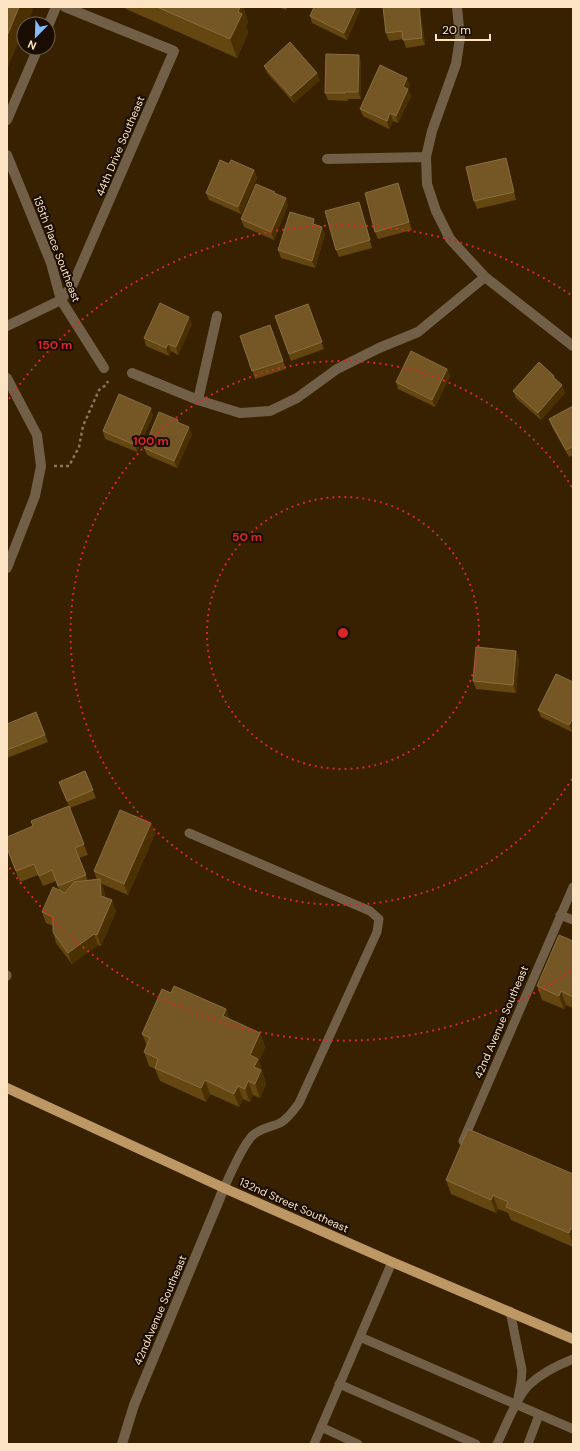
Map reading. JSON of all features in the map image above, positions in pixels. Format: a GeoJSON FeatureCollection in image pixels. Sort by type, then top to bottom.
{"type":"FeatureCollection","features":[{"type":"Feature","properties":{"kind":"main road","name":"132nd Street Southeast"},"geometry":{"type":"LineString","coordinates":[[7,1088],[224,1188],[392,1262],[573,1339]]}},
{"type":"Feature","properties":{"kind":"street","name":"44th Drive Southeast"},"geometry":{"type":"LineString","coordinates":[[7,326],[61,300],[73,284],[174,51],[65,7]]}},
{"type":"Feature","properties":{"kind":"street"},"geometry":{"type":"LineString","coordinates":[[457,7],[460,38],[456,64],[450,84],[437,113],[426,157],[427,184],[436,211],[450,239],[485,276],[573,346]]}},
{"type":"Feature","properties":{"kind":"street"},"geometry":{"type":"LineString","coordinates":[[7,120],[35,56]]}},
{"type":"Feature","properties":{"kind":"street","name":"135th Place Southeast"},"geometry":{"type":"LineString","coordinates":[[7,155],[51,263],[61,300],[104,368]]}},
{"type":"Feature","properties":{"kind":"street"},"geometry":{"type":"LineString","coordinates":[[327,158],[426,157]]}},
{"type":"Feature","properties":{"kind":"street"},"geometry":{"type":"LineString","coordinates":[[132,372],[198,400],[240,413],[270,411],[298,398],[337,369],[379,348],[418,332],[485,276]]}},
{"type":"Feature","properties":{"kind":"street"},"geometry":{"type":"LineString","coordinates":[[198,400],[217,316]]}},
{"type":"Feature","properties":{"kind":"street"},"geometry":{"type":"LineString","coordinates":[[7,378],[37,434],[41,466],[35,496],[7,568]]}},
{"type":"Feature","properties":{"kind":"street","name":"42ndAvenue Southeast"},"geometry":{"type":"LineString","coordinates":[[122,1444],[134,1405],[224,1188]]}},
{"type":"Feature","properties":{"kind":"lane"},"geometry":{"type":"LineString","coordinates":[[189,833],[370,911],[379,919],[377,932],[299,1103],[291,1114],[282,1122],[266,1128],[253,1136],[237,1160],[224,1188]]}},
{"type":"Feature","properties":{"kind":"lane","name":"42nd Avenue Southeast"},"geometry":{"type":"LineString","coordinates":[[460,1148],[573,887]]}},
{"type":"Feature","properties":{"kind":"lane"},"geometry":{"type":"LineString","coordinates":[[560,915],[573,920]]}},
{"type":"Feature","properties":{"kind":"lane"},"geometry":{"type":"LineString","coordinates":[[314,1444],[392,1262]]}},
{"type":"Feature","properties":{"kind":"lane"},"geometry":{"type":"LineString","coordinates":[[510,1311],[522,1370],[521,1383],[516,1405]]}},
{"type":"Feature","properties":{"kind":"lane"},"geometry":{"type":"LineString","coordinates":[[360,1337],[573,1429]]}},
{"type":"Feature","properties":{"kind":"lane"},"geometry":{"type":"LineString","coordinates":[[497,1444],[516,1405],[529,1385],[550,1370],[573,1359]]}},
{"type":"Feature","properties":{"kind":"lane"},"geometry":{"type":"LineString","coordinates":[[340,1384],[476,1444]]}},
{"type":"Feature","properties":{"kind":"lane"},"geometry":{"type":"LineString","coordinates":[[528,1444],[539,1415]]}},
{"type":"Feature","properties":{"kind":"lane"},"geometry":{"type":"LineString","coordinates":[[321,1427],[358,1444]]}},
{"type":"Feature","properties":{"kind":"path"},"geometry":{"type":"LineString","coordinates":[[41,466],[69,466],[79,447],[83,426],[99,390],[106,385],[109,379]]}},
{"type":"Feature","properties":{"kind":"building"},"geometry":{"type":"Polygon","coordinates":[[[7,7],[19,7],[7,36],[7,7]]]}},
{"type":"Feature","properties":{"kind":"building"},"geometry":{"type":"Polygon","coordinates":[[[157,7],[240,7],[238,12],[242,14],[230,39],[157,7]]]}},
{"type":"Feature","properties":{"kind":"building"},"geometry":{"type":"Polygon","coordinates":[[[314,7],[356,7],[344,33],[310,16],[314,7]]]}},
{"type":"Feature","properties":{"kind":"building"},"geometry":{"type":"Polygon","coordinates":[[[383,7],[419,7],[422,38],[403,40],[402,31],[386,33],[383,7]]]}},
{"type":"Feature","properties":{"kind":"building"},"geometry":{"type":"Polygon","coordinates":[[[290,42],[317,73],[291,96],[264,66],[290,42]]]}},
{"type":"Feature","properties":{"kind":"building"},"geometry":{"type":"Polygon","coordinates":[[[326,54],[359,55],[358,92],[325,93],[326,54]]]}},
{"type":"Feature","properties":{"kind":"building"},"geometry":{"type":"Polygon","coordinates":[[[380,65],[407,78],[403,87],[408,89],[396,116],[390,113],[387,121],[360,109],[380,65]]]}},
{"type":"Feature","properties":{"kind":"building"},"geometry":{"type":"Polygon","coordinates":[[[506,158],[514,192],[474,201],[466,167],[506,158]]]}},
{"type":"Feature","properties":{"kind":"building"},"geometry":{"type":"Polygon","coordinates":[[[220,160],[229,164],[231,160],[254,170],[238,207],[206,193],[220,160]]]}},
{"type":"Feature","properties":{"kind":"building"},"geometry":{"type":"Polygon","coordinates":[[[398,183],[409,222],[375,232],[365,193],[398,183]]]}},
{"type":"Feature","properties":{"kind":"building"},"geometry":{"type":"Polygon","coordinates":[[[256,184],[286,198],[271,232],[241,219],[256,184]]]}},
{"type":"Feature","properties":{"kind":"building"},"geometry":{"type":"Polygon","coordinates":[[[359,202],[370,240],[336,250],[325,211],[359,202]]]}},
{"type":"Feature","properties":{"kind":"building"},"geometry":{"type":"Polygon","coordinates":[[[290,212],[314,219],[313,224],[322,227],[312,261],[278,250],[290,212]]]}},
{"type":"Feature","properties":{"kind":"building"},"geometry":{"type":"Polygon","coordinates":[[[160,303],[189,317],[176,347],[168,344],[166,348],[144,338],[160,303]]]}},
{"type":"Feature","properties":{"kind":"building"},"geometry":{"type":"Polygon","coordinates":[[[308,304],[322,342],[289,354],[275,316],[308,304]]]}},
{"type":"Feature","properties":{"kind":"building"},"geometry":{"type":"Polygon","coordinates":[[[270,325],[283,361],[252,371],[240,336],[270,325]]]}},
{"type":"Feature","properties":{"kind":"building"},"geometry":{"type":"Polygon","coordinates":[[[411,351],[447,369],[432,400],[396,382],[411,351]]]}},
{"type":"Feature","properties":{"kind":"building"},"geometry":{"type":"Polygon","coordinates":[[[539,362],[562,385],[538,413],[513,391],[539,362]]]}},
{"type":"Feature","properties":{"kind":"building"},"geometry":{"type":"Polygon","coordinates":[[[119,394],[151,408],[135,445],[103,431],[119,394]]]}},
{"type":"Feature","properties":{"kind":"building"},"geometry":{"type":"Polygon","coordinates":[[[573,406],[573,446],[566,450],[549,419],[573,406]]]}},
{"type":"Feature","properties":{"kind":"building"},"geometry":{"type":"Polygon","coordinates":[[[159,412],[178,420],[177,422],[189,427],[174,461],[144,448],[159,412]]]}},
{"type":"Feature","properties":{"kind":"building"},"geometry":{"type":"Polygon","coordinates":[[[476,647],[516,651],[513,685],[473,681],[476,647]]]}},
{"type":"Feature","properties":{"kind":"building"},"geometry":{"type":"Polygon","coordinates":[[[556,674],[573,682],[573,718],[569,725],[538,710],[556,674]]]}},
{"type":"Feature","properties":{"kind":"building"},"geometry":{"type":"Polygon","coordinates":[[[36,712],[45,735],[7,750],[7,724],[36,712]]]}},
{"type":"Feature","properties":{"kind":"building"},"geometry":{"type":"Polygon","coordinates":[[[85,771],[93,790],[67,801],[59,782],[85,771]]]}},
{"type":"Feature","properties":{"kind":"building"},"geometry":{"type":"Polygon","coordinates":[[[69,806],[84,844],[75,848],[86,875],[58,886],[52,870],[39,876],[34,864],[16,871],[7,848],[7,837],[33,826],[31,821],[69,806]]]}},
{"type":"Feature","properties":{"kind":"building"},"geometry":{"type":"Polygon","coordinates":[[[120,810],[151,823],[124,884],[94,871],[120,810]]]}},
{"type":"Feature","properties":{"kind":"building"},"geometry":{"type":"Polygon","coordinates":[[[100,879],[101,896],[112,900],[97,935],[94,934],[68,953],[53,932],[53,917],[42,912],[53,887],[65,893],[74,882],[100,879]]]}},
{"type":"Feature","properties":{"kind":"building"},"geometry":{"type":"Polygon","coordinates":[[[559,935],[573,941],[573,997],[561,991],[559,996],[537,986],[559,935]]]}},
{"type":"Feature","properties":{"kind":"building"},"geometry":{"type":"Polygon","coordinates":[[[174,986],[226,1009],[223,1016],[260,1033],[250,1055],[258,1059],[254,1067],[261,1070],[255,1084],[248,1081],[245,1089],[238,1086],[234,1094],[205,1080],[201,1088],[155,1068],[158,1059],[144,1052],[150,1038],[142,1034],[162,989],[171,993],[174,986]]]}},
{"type":"Feature","properties":{"kind":"building"},"geometry":{"type":"Polygon","coordinates":[[[468,1129],[573,1174],[573,1230],[571,1228],[569,1233],[506,1207],[508,1202],[493,1195],[491,1200],[446,1180],[468,1129]]]}}]}
